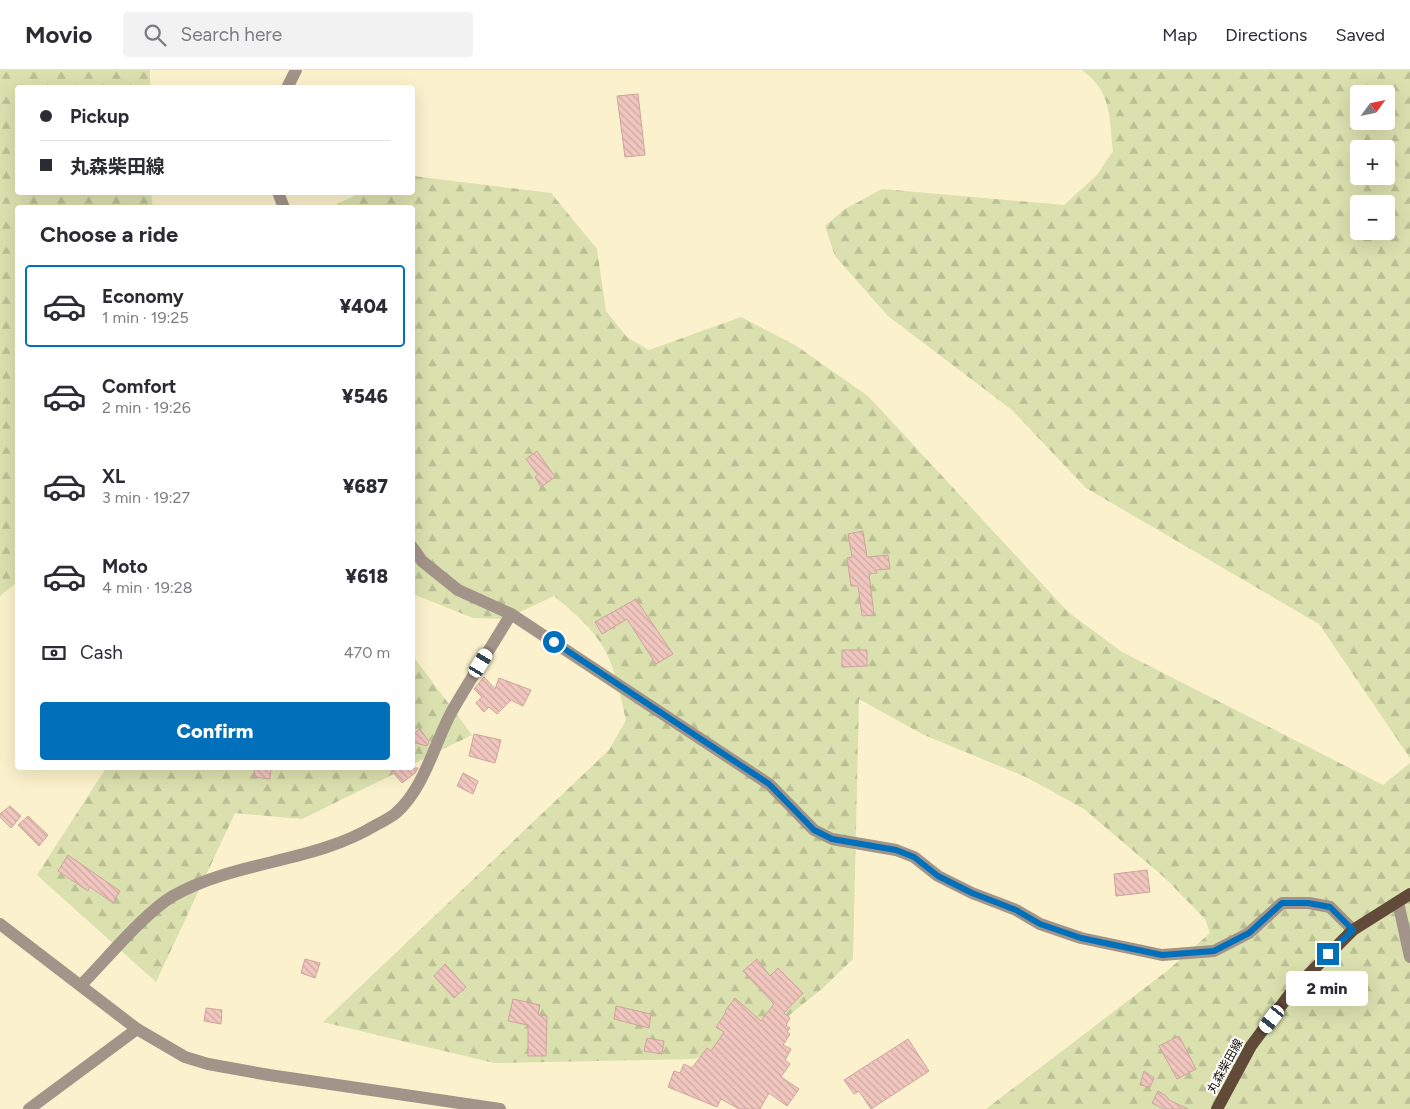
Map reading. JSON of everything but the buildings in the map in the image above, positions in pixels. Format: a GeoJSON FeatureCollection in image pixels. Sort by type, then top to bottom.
{"type":"FeatureCollection","features":[{"type":"Feature","properties":{"kind":"main road","name":"丸森柴田線"},"geometry":{"type":"LineString","coordinates":[[1217,1109],[1251,1046],[1292,991],[1353,930],[1410,894]]}},
{"type":"Feature","properties":{"kind":"street"},"geometry":{"type":"LineString","coordinates":[[288,85],[296,70]]}},
{"type":"Feature","properties":{"kind":"street"},"geometry":{"type":"LineString","coordinates":[[415,551],[422,561],[458,590],[511,614],[769,784],[814,830],[832,839],[896,850],[914,857],[938,876],[972,893],[1016,910],[1040,924],[1081,938],[1162,955],[1214,951],[1249,933],[1282,903],[1308,903],[1330,907],[1353,930]]}},
{"type":"Feature","properties":{"kind":"street"},"geometry":{"type":"LineString","coordinates":[[81,985],[150,915],[173,897],[218,877],[336,846],[357,837],[396,813],[416,785],[432,756],[452,712],[511,614]]}},
{"type":"Feature","properties":{"kind":"street"},"geometry":{"type":"LineString","coordinates":[[1398,902],[1410,957]]}},
{"type":"Feature","properties":{"kind":"street"},"geometry":{"type":"LineString","coordinates":[[0,924],[137,1029],[166,1048],[208,1064],[500,1109]]}},
{"type":"Feature","properties":{"kind":"street"},"geometry":{"type":"LineString","coordinates":[[30,1109],[137,1029]]}},
{"type":"Feature","properties":{"kind":"green space"},"geometry":{"type":"Polygon","coordinates":[[[0,70],[150,70],[150,85],[15,85],[15,195],[151,195],[153,205],[15,205],[15,584],[0,596],[0,70]]]}},
{"type":"Feature","properties":{"kind":"green space"},"geometry":{"type":"Polygon","coordinates":[[[1082,70],[1410,70],[1410,758],[1319,624],[1086,488],[1012,410],[888,316],[835,256],[825,226],[845,209],[882,189],[1064,205],[1097,175],[1113,151],[1107,106],[1099,87],[1082,70]]]}},
{"type":"Feature","properties":{"kind":"green space"},"geometry":{"type":"Polygon","coordinates":[[[415,176],[551,193],[597,249],[606,311],[627,337],[649,350],[741,317],[795,345],[868,396],[1068,612],[1122,652],[1383,785],[1410,763],[1410,1109],[986,1109],[1167,971],[1210,933],[1205,919],[1165,878],[1084,809],[1028,778],[922,734],[859,699],[853,959],[823,988],[761,1038],[693,1059],[494,1063],[323,1022],[609,750],[626,720],[616,679],[605,650],[586,624],[554,596],[505,619],[473,618],[415,595],[415,205],[335,205],[356,195],[415,195],[415,176]]]}},
{"type":"Feature","properties":{"kind":"green space"},"geometry":{"type":"Polygon","coordinates":[[[415,659],[472,735],[415,763],[415,659]]]}},
{"type":"Feature","properties":{"kind":"green space"},"geometry":{"type":"Polygon","coordinates":[[[105,770],[402,770],[302,819],[235,813],[156,982],[37,875],[105,770]]]}},
{"type":"Feature","properties":{"kind":"route"},"geometry":{"type":"LineString","coordinates":[[554,642],[769,784],[814,830],[832,839],[896,850],[914,857],[938,876],[972,893],[1016,910],[1040,924],[1081,938],[1162,955],[1214,951],[1249,933],[1282,903],[1308,903],[1330,907],[1353,930],[1328,954]]}}]}
